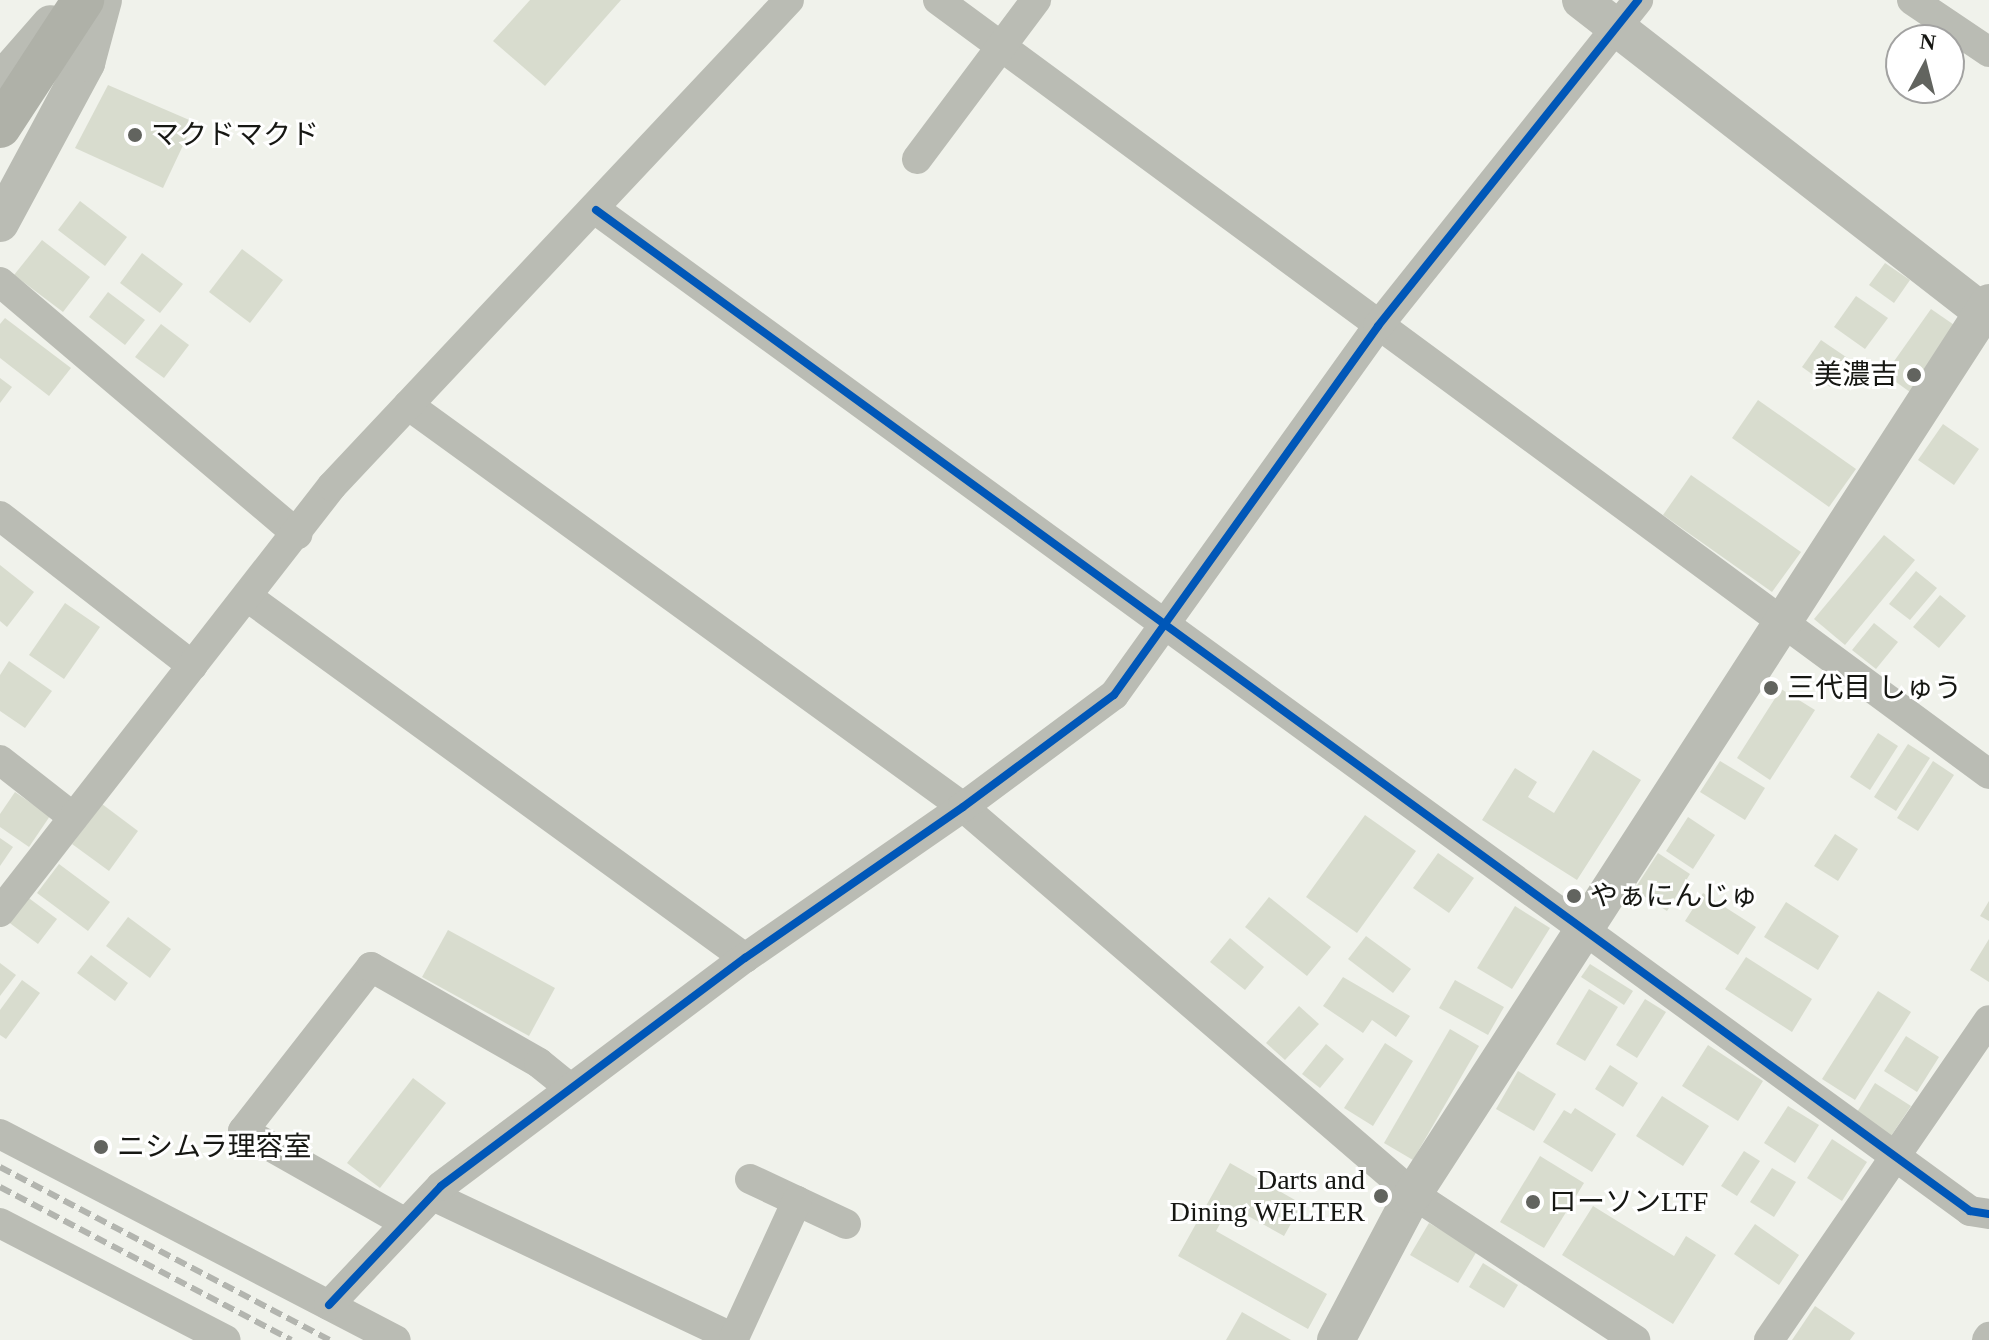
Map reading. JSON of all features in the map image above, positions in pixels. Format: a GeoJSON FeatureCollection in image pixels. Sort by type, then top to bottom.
{"type":"FeatureCollection","features":[{"type":"Feature","properties":{"kind":"main road"},"geometry":{"type":"LineString","coordinates":[[0,127],[83,0]]}},
{"type":"Feature","properties":{"kind":"street"},"geometry":{"type":"LineString","coordinates":[[0,82],[71,0]]}},
{"type":"Feature","properties":{"kind":"street"},"geometry":{"type":"LineString","coordinates":[[0,223],[32,169],[86,63],[103,0]]}},
{"type":"Feature","properties":{"kind":"street"},"geometry":{"type":"LineString","coordinates":[[0,912],[249,598],[332,486],[596,210],[789,0]]}},
{"type":"Feature","properties":{"kind":"street"},"geometry":{"type":"LineString","coordinates":[[938,0],[999,48],[1989,774]]}},
{"type":"Feature","properties":{"kind":"street"},"geometry":{"type":"LineString","coordinates":[[917,159],[1036,0]]}},
{"type":"Feature","properties":{"kind":"street"},"geometry":{"type":"LineString","coordinates":[[1336,1340],[1413,1194],[1987,311],[1628,14],[1581,0]]}},
{"type":"Feature","properties":{"kind":"street"},"geometry":{"type":"LineString","coordinates":[[1925,3],[1989,52]]}},
{"type":"Feature","properties":{"kind":"street"},"geometry":{"type":"LineString","coordinates":[[329,1305],[404,1222],[570,1088],[745,958],[963,807],[1114,695],[1378,326],[1628,14]]}},
{"type":"Feature","properties":{"kind":"street"},"geometry":{"type":"LineString","coordinates":[[0,134],[28,159],[32,169]]}},
{"type":"Feature","properties":{"kind":"street"},"geometry":{"type":"LineString","coordinates":[[596,210],[1970,1211],[1989,1214]]}},
{"type":"Feature","properties":{"kind":"street"},"geometry":{"type":"LineString","coordinates":[[0,282],[297,534]]}},
{"type":"Feature","properties":{"kind":"street"},"geometry":{"type":"LineString","coordinates":[[408,405],[963,807],[1413,1194],[1635,1340]]}},
{"type":"Feature","properties":{"kind":"street"},"geometry":{"type":"LineString","coordinates":[[0,516],[193,666]]}},
{"type":"Feature","properties":{"kind":"street"},"geometry":{"type":"LineString","coordinates":[[249,598],[745,958]]}},
{"type":"Feature","properties":{"kind":"street"},"geometry":{"type":"LineString","coordinates":[[0,760],[73,817]]}},
{"type":"Feature","properties":{"kind":"street"},"geometry":{"type":"LineString","coordinates":[[404,1222],[243,1131],[371,967],[539,1063],[570,1088]]}},
{"type":"Feature","properties":{"kind":"street"},"geometry":{"type":"LineString","coordinates":[[1769,1340],[1989,1020]]}},
{"type":"Feature","properties":{"kind":"street"},"geometry":{"type":"LineString","coordinates":[[0,1134],[396,1340]]}},
{"type":"Feature","properties":{"kind":"street"},"geometry":{"type":"LineString","coordinates":[[750,1179],[846,1224]]}},
{"type":"Feature","properties":{"kind":"street"},"geometry":{"type":"LineString","coordinates":[[433,1196],[734,1338],[797,1201]]}},
{"type":"Feature","properties":{"kind":"street"},"geometry":{"type":"LineString","coordinates":[[0,1223],[226,1340]]}},
{"type":"Feature","properties":{"kind":"building"},"geometry":{"type":"Polygon","coordinates":[[[530,0],[621,0],[545,86],[493,41],[530,0]]]}},
{"type":"Feature","properties":{"kind":"building","name":"マクドマクド"},"geometry":{"type":"Polygon","coordinates":[[[108,85],[194,122],[163,188],[75,148],[108,85]]]}},
{"type":"Feature","properties":{"kind":"building"},"geometry":{"type":"Polygon","coordinates":[[[80,201],[127,237],[105,266],[58,230],[80,201]]]}},
{"type":"Feature","properties":{"kind":"building"},"geometry":{"type":"Polygon","coordinates":[[[42,240],[90,277],[63,312],[14,275],[42,240]]]}},
{"type":"Feature","properties":{"kind":"building"},"geometry":{"type":"Polygon","coordinates":[[[242,249],[283,280],[250,323],[209,292],[242,249]]]}},
{"type":"Feature","properties":{"kind":"building"},"geometry":{"type":"Polygon","coordinates":[[[142,253],[183,284],[160,313],[120,283],[142,253]]]}},
{"type":"Feature","properties":{"kind":"building"},"geometry":{"type":"Polygon","coordinates":[[[1885,263],[1910,280],[1894,303],[1869,285],[1885,263]]]}},
{"type":"Feature","properties":{"kind":"building"},"geometry":{"type":"Polygon","coordinates":[[[108,292],[145,320],[125,345],[89,317],[108,292]]]}},
{"type":"Feature","properties":{"kind":"building"},"geometry":{"type":"Polygon","coordinates":[[[1856,296],[1888,318],[1865,349],[1834,327],[1856,296]]]}},
{"type":"Feature","properties":{"kind":"building"},"geometry":{"type":"Polygon","coordinates":[[[1931,309],[1960,329],[1914,395],[1885,374],[1931,309]]]}},
{"type":"Feature","properties":{"kind":"building"},"geometry":{"type":"Polygon","coordinates":[[[5,318],[71,368],[49,396],[0,358],[0,324],[5,318]]]}},
{"type":"Feature","properties":{"kind":"building"},"geometry":{"type":"Polygon","coordinates":[[[161,324],[189,345],[164,378],[135,357],[161,324]]]}},
{"type":"Feature","properties":{"kind":"building"},"geometry":{"type":"Polygon","coordinates":[[[1821,340],[1849,359],[1830,387],[1802,367],[1821,340]]]}},
{"type":"Feature","properties":{"kind":"building"},"geometry":{"type":"Polygon","coordinates":[[[0,378],[12,387],[0,403],[0,378]]]}},
{"type":"Feature","properties":{"kind":"building"},"geometry":{"type":"Polygon","coordinates":[[[1758,400],[1856,469],[1829,507],[1732,438],[1758,400]]]}},
{"type":"Feature","properties":{"kind":"building"},"geometry":{"type":"Polygon","coordinates":[[[1943,424],[1979,449],[1954,485],[1918,460],[1943,424]]]}},
{"type":"Feature","properties":{"kind":"building"},"geometry":{"type":"Polygon","coordinates":[[[1691,475],[1801,552],[1772,592],[1663,515],[1691,475]]]}},
{"type":"Feature","properties":{"kind":"building"},"geometry":{"type":"Polygon","coordinates":[[[1884,535],[1915,560],[1845,645],[1814,619],[1884,535]]]}},
{"type":"Feature","properties":{"kind":"building"},"geometry":{"type":"Polygon","coordinates":[[[0,565],[34,592],[7,627],[0,621],[0,565]]]}},
{"type":"Feature","properties":{"kind":"building"},"geometry":{"type":"Polygon","coordinates":[[[1916,571],[1937,588],[1910,620],[1889,604],[1916,571]]]}},
{"type":"Feature","properties":{"kind":"building"},"geometry":{"type":"Polygon","coordinates":[[[1940,595],[1966,616],[1939,648],[1913,627],[1940,595]]]}},
{"type":"Feature","properties":{"kind":"building"},"geometry":{"type":"Polygon","coordinates":[[[65,603],[100,627],[64,679],[29,655],[65,603]]]}},
{"type":"Feature","properties":{"kind":"building"},"geometry":{"type":"Polygon","coordinates":[[[1874,623],[1898,642],[1876,669],[1852,650],[1874,623]]]}},
{"type":"Feature","properties":{"kind":"building"},"geometry":{"type":"Polygon","coordinates":[[[9,661],[52,691],[25,728],[0,711],[0,675],[9,661]]]}},
{"type":"Feature","properties":{"kind":"building"},"geometry":{"type":"Polygon","coordinates":[[[1781,689],[1815,710],[1770,780],[1737,758],[1781,689]]]}},
{"type":"Feature","properties":{"kind":"building"},"geometry":{"type":"Polygon","coordinates":[[[1878,733],[1898,746],[1870,790],[1850,777],[1878,733]]]}},
{"type":"Feature","properties":{"kind":"building"},"geometry":{"type":"Polygon","coordinates":[[[1908,744],[1930,758],[1896,811],[1874,797],[1908,744]]]}},
{"type":"Feature","properties":{"kind":"building"},"geometry":{"type":"Polygon","coordinates":[[[1593,750],[1641,780],[1577,880],[1482,820],[1515,768],[1537,782],[1528,797],[1554,813],[1593,750]]]}},
{"type":"Feature","properties":{"kind":"building"},"geometry":{"type":"Polygon","coordinates":[[[1720,761],[1765,788],[1745,820],[1700,792],[1720,761]]]}},
{"type":"Feature","properties":{"kind":"building"},"geometry":{"type":"Polygon","coordinates":[[[1933,761],[1954,775],[1918,831],[1897,818],[1933,761]]]}},
{"type":"Feature","properties":{"kind":"building"},"geometry":{"type":"Polygon","coordinates":[[[15,792],[50,816],[29,847],[0,827],[0,814],[15,792]]]}},
{"type":"Feature","properties":{"kind":"building"},"geometry":{"type":"Polygon","coordinates":[[[102,804],[138,831],[109,871],[72,844],[102,804]]]}},
{"type":"Feature","properties":{"kind":"building"},"geometry":{"type":"Polygon","coordinates":[[[1365,815],[1416,851],[1357,933],[1306,897],[1365,815]]]}},
{"type":"Feature","properties":{"kind":"building"},"geometry":{"type":"Polygon","coordinates":[[[1688,817],[1715,835],[1693,869],[1666,851],[1688,817]]]}},
{"type":"Feature","properties":{"kind":"building"},"geometry":{"type":"Polygon","coordinates":[[[1835,834],[1858,849],[1838,881],[1814,866],[1835,834]]]}},
{"type":"Feature","properties":{"kind":"building"},"geometry":{"type":"Polygon","coordinates":[[[0,838],[13,847],[0,866],[0,838]]]}},
{"type":"Feature","properties":{"kind":"building"},"geometry":{"type":"Polygon","coordinates":[[[1438,853],[1474,878],[1449,913],[1413,888],[1438,853]]]}},
{"type":"Feature","properties":{"kind":"building"},"geometry":{"type":"Polygon","coordinates":[[[1658,853],[1690,874],[1667,911],[1634,890],[1658,853]]]}},
{"type":"Feature","properties":{"kind":"building"},"geometry":{"type":"Polygon","coordinates":[[[59,864],[110,902],[88,931],[37,893],[59,864]]]}},
{"type":"Feature","properties":{"kind":"building"},"geometry":{"type":"Polygon","coordinates":[[[1703,893],[1756,927],[1738,955],[1685,921],[1703,893]]]}},
{"type":"Feature","properties":{"kind":"building"},"geometry":{"type":"Polygon","coordinates":[[[26,896],[57,919],[38,944],[7,921],[26,896]]]}},
{"type":"Feature","properties":{"kind":"building"},"geometry":{"type":"Polygon","coordinates":[[[1269,897],[1331,947],[1307,976],[1245,927],[1269,897]]]}},
{"type":"Feature","properties":{"kind":"building"},"geometry":{"type":"Polygon","coordinates":[[[1989,901],[1989,921],[1980,916],[1989,901]]]}},
{"type":"Feature","properties":{"kind":"building"},"geometry":{"type":"Polygon","coordinates":[[[1786,902],[1839,936],[1818,970],[1764,937],[1786,902]]]}},
{"type":"Feature","properties":{"kind":"building"},"geometry":{"type":"Polygon","coordinates":[[[1515,906],[1550,928],[1512,989],[1477,968],[1515,906]]]}},
{"type":"Feature","properties":{"kind":"building"},"geometry":{"type":"Polygon","coordinates":[[[128,917],[171,949],[150,978],[106,946],[128,917]]]}},
{"type":"Feature","properties":{"kind":"building"},"geometry":{"type":"Polygon","coordinates":[[[448,930],[555,988],[529,1036],[422,977],[448,930]]]}},
{"type":"Feature","properties":{"kind":"building"},"geometry":{"type":"Polygon","coordinates":[[[1366,936],[1411,969],[1393,993],[1348,959],[1366,936]]]}},
{"type":"Feature","properties":{"kind":"building"},"geometry":{"type":"Polygon","coordinates":[[[1230,938],[1264,967],[1245,990],[1210,962],[1230,938]]]}},
{"type":"Feature","properties":{"kind":"building"},"geometry":{"type":"Polygon","coordinates":[[[1989,939],[1989,982],[1970,970],[1989,939]]]}},
{"type":"Feature","properties":{"kind":"building"},"geometry":{"type":"Polygon","coordinates":[[[91,955],[128,983],[115,1001],[77,973],[91,955]]]}},
{"type":"Feature","properties":{"kind":"building"},"geometry":{"type":"Polygon","coordinates":[[[1746,957],[1812,999],[1792,1032],[1725,989],[1746,957]]]}},
{"type":"Feature","properties":{"kind":"building"},"geometry":{"type":"Polygon","coordinates":[[[0,963],[16,975],[0,996],[0,963]]]}},
{"type":"Feature","properties":{"kind":"building"},"geometry":{"type":"Polygon","coordinates":[[[1590,964],[1633,991],[1624,1005],[1581,977],[1590,964]]]}},
{"type":"Feature","properties":{"kind":"building"},"geometry":{"type":"Polygon","coordinates":[[[1343,977],[1410,1016],[1396,1037],[1372,1020],[1363,1033],[1323,1006],[1343,977]]]}},
{"type":"Feature","properties":{"kind":"building"},"geometry":{"type":"Polygon","coordinates":[[[22,980],[40,993],[6,1039],[0,1035],[0,1010],[22,980]]]}},
{"type":"Feature","properties":{"kind":"building"},"geometry":{"type":"Polygon","coordinates":[[[1455,980],[1504,1007],[1488,1035],[1439,1008],[1455,980]]]}},
{"type":"Feature","properties":{"kind":"building"},"geometry":{"type":"Polygon","coordinates":[[[1589,989],[1618,1007],[1585,1061],[1556,1044],[1589,989]]]}},
{"type":"Feature","properties":{"kind":"building"},"geometry":{"type":"Polygon","coordinates":[[[1878,991],[1911,1012],[1855,1100],[1822,1079],[1878,991]]]}},
{"type":"Feature","properties":{"kind":"building"},"geometry":{"type":"Polygon","coordinates":[[[1645,999],[1666,1012],[1637,1058],[1616,1045],[1645,999]]]}},
{"type":"Feature","properties":{"kind":"building"},"geometry":{"type":"Polygon","coordinates":[[[1299,1006],[1319,1024],[1285,1060],[1266,1043],[1299,1006]]]}},
{"type":"Feature","properties":{"kind":"building"},"geometry":{"type":"Polygon","coordinates":[[[1450,1029],[1479,1046],[1413,1160],[1384,1143],[1450,1029]]]}},
{"type":"Feature","properties":{"kind":"building"},"geometry":{"type":"Polygon","coordinates":[[[1906,1036],[1939,1057],[1917,1092],[1884,1071],[1906,1036]]]}},
{"type":"Feature","properties":{"kind":"building"},"geometry":{"type":"Polygon","coordinates":[[[1385,1043],[1413,1061],[1373,1126],[1344,1108],[1385,1043]]]}},
{"type":"Feature","properties":{"kind":"building"},"geometry":{"type":"Polygon","coordinates":[[[1326,1044],[1344,1059],[1320,1088],[1302,1074],[1326,1044]]]}},
{"type":"Feature","properties":{"kind":"building"},"geometry":{"type":"Polygon","coordinates":[[[1708,1045],[1763,1081],[1738,1121],[1682,1086],[1708,1045]]]}},
{"type":"Feature","properties":{"kind":"building"},"geometry":{"type":"Polygon","coordinates":[[[1610,1065],[1638,1083],[1623,1107],[1595,1089],[1610,1065]]]}},
{"type":"Feature","properties":{"kind":"building"},"geometry":{"type":"Polygon","coordinates":[[[1518,1071],[1556,1094],[1534,1131],[1496,1109],[1518,1071]]]}},
{"type":"Feature","properties":{"kind":"building"},"geometry":{"type":"Polygon","coordinates":[[[413,1078],[446,1103],[380,1188],[347,1163],[413,1078]]]}},
{"type":"Feature","properties":{"kind":"building"},"geometry":{"type":"Polygon","coordinates":[[[1875,1083],[1911,1106],[1889,1139],[1854,1117],[1875,1083]]]}},
{"type":"Feature","properties":{"kind":"building"},"geometry":{"type":"Polygon","coordinates":[[[1662,1096],[1709,1126],[1683,1166],[1636,1136],[1662,1096]]]}},
{"type":"Feature","properties":{"kind":"building"},"geometry":{"type":"Polygon","coordinates":[[[1788,1106],[1819,1125],[1795,1163],[1764,1143],[1788,1106]]]}},
{"type":"Feature","properties":{"kind":"building"},"geometry":{"type":"Polygon","coordinates":[[[1575,1108],[1616,1134],[1592,1172],[1543,1142],[1564,1110],[1571,1114],[1575,1108]]]}},
{"type":"Feature","properties":{"kind":"building"},"geometry":{"type":"Polygon","coordinates":[[[1832,1139],[1867,1162],[1842,1201],[1807,1178],[1832,1139]]]}},
{"type":"Feature","properties":{"kind":"building"},"geometry":{"type":"Polygon","coordinates":[[[1744,1151],[1760,1161],[1737,1196],[1721,1186],[1744,1151]]]}},
{"type":"Feature","properties":{"kind":"building"},"geometry":{"type":"Polygon","coordinates":[[[1540,1156],[1584,1183],[1544,1248],[1500,1222],[1540,1156]]]}},
{"type":"Feature","properties":{"kind":"building"},"geometry":{"type":"Polygon","coordinates":[[[1230,1163],[1302,1204],[1284,1236],[1230,1206],[1216,1231],[1327,1294],[1308,1329],[1178,1256],[1230,1163]]]}},
{"type":"Feature","properties":{"kind":"building"},"geometry":{"type":"Polygon","coordinates":[[[1772,1168],[1796,1182],[1774,1217],[1750,1202],[1772,1168]]]}},
{"type":"Feature","properties":{"kind":"building"},"geometry":{"type":"Polygon","coordinates":[[[1593,1206],[1674,1256],[1686,1236],[1716,1255],[1673,1324],[1562,1255],[1593,1206]]]}},
{"type":"Feature","properties":{"kind":"building"},"geometry":{"type":"Polygon","coordinates":[[[1429,1223],[1477,1251],[1458,1283],[1410,1255],[1429,1223]]]}},
{"type":"Feature","properties":{"kind":"building"},"geometry":{"type":"Polygon","coordinates":[[[1755,1224],[1799,1255],[1779,1285],[1734,1254],[1755,1224]]]}},
{"type":"Feature","properties":{"kind":"building"},"geometry":{"type":"Polygon","coordinates":[[[1483,1263],[1518,1285],[1504,1308],[1469,1287],[1483,1263]]]}},
{"type":"Feature","properties":{"kind":"building"},"geometry":{"type":"Polygon","coordinates":[[[1815,1306],[1855,1333],[1850,1340],[1792,1340],[1815,1306]]]}},
{"type":"Feature","properties":{"kind":"building"},"geometry":{"type":"Polygon","coordinates":[[[1242,1312],[1291,1340],[1226,1340],[1242,1312]]]}},
{"type":"Feature","properties":{"kind":"railway"},"geometry":{"type":"LineString","coordinates":[[0,1167],[329,1340]]}},
{"type":"Feature","properties":{"kind":"railway"},"geometry":{"type":"LineString","coordinates":[[0,1187],[291,1340]]}},
{"type":"Feature","properties":{"kind":"cycle path"},"geometry":{"type":"LineString","coordinates":[[329,1305],[441,1186],[745,958],[963,807],[1114,695],[1378,326],[1638,0]]}},
{"type":"Feature","properties":{"kind":"cycle path"},"geometry":{"type":"LineString","coordinates":[[596,210],[1970,1211],[1989,1214]]}},
{"type":"Feature","properties":{"kind":"place","name":"マクドマクド"},"geometry":{"type":"Point","coordinates":[135,135]}},
{"type":"Feature","properties":{"kind":"place","name":"美濃吉"},"geometry":{"type":"Point","coordinates":[1914,375]}},
{"type":"Feature","properties":{"kind":"place","name":"三代目 しゅう"},"geometry":{"type":"Point","coordinates":[1771,688]}},
{"type":"Feature","properties":{"kind":"place","name":"やぁにんじゅ"},"geometry":{"type":"Point","coordinates":[1574,896]}},
{"type":"Feature","properties":{"kind":"place","name":"ニシムラ理容室"},"geometry":{"type":"Point","coordinates":[101,1147]}},
{"type":"Feature","properties":{"kind":"place","name":"Darts and Dining WELTER"},"geometry":{"type":"Point","coordinates":[1381,1196]}},
{"type":"Feature","properties":{"kind":"place","name":"ローソンLTF"},"geometry":{"type":"Point","coordinates":[1533,1202]}}]}
